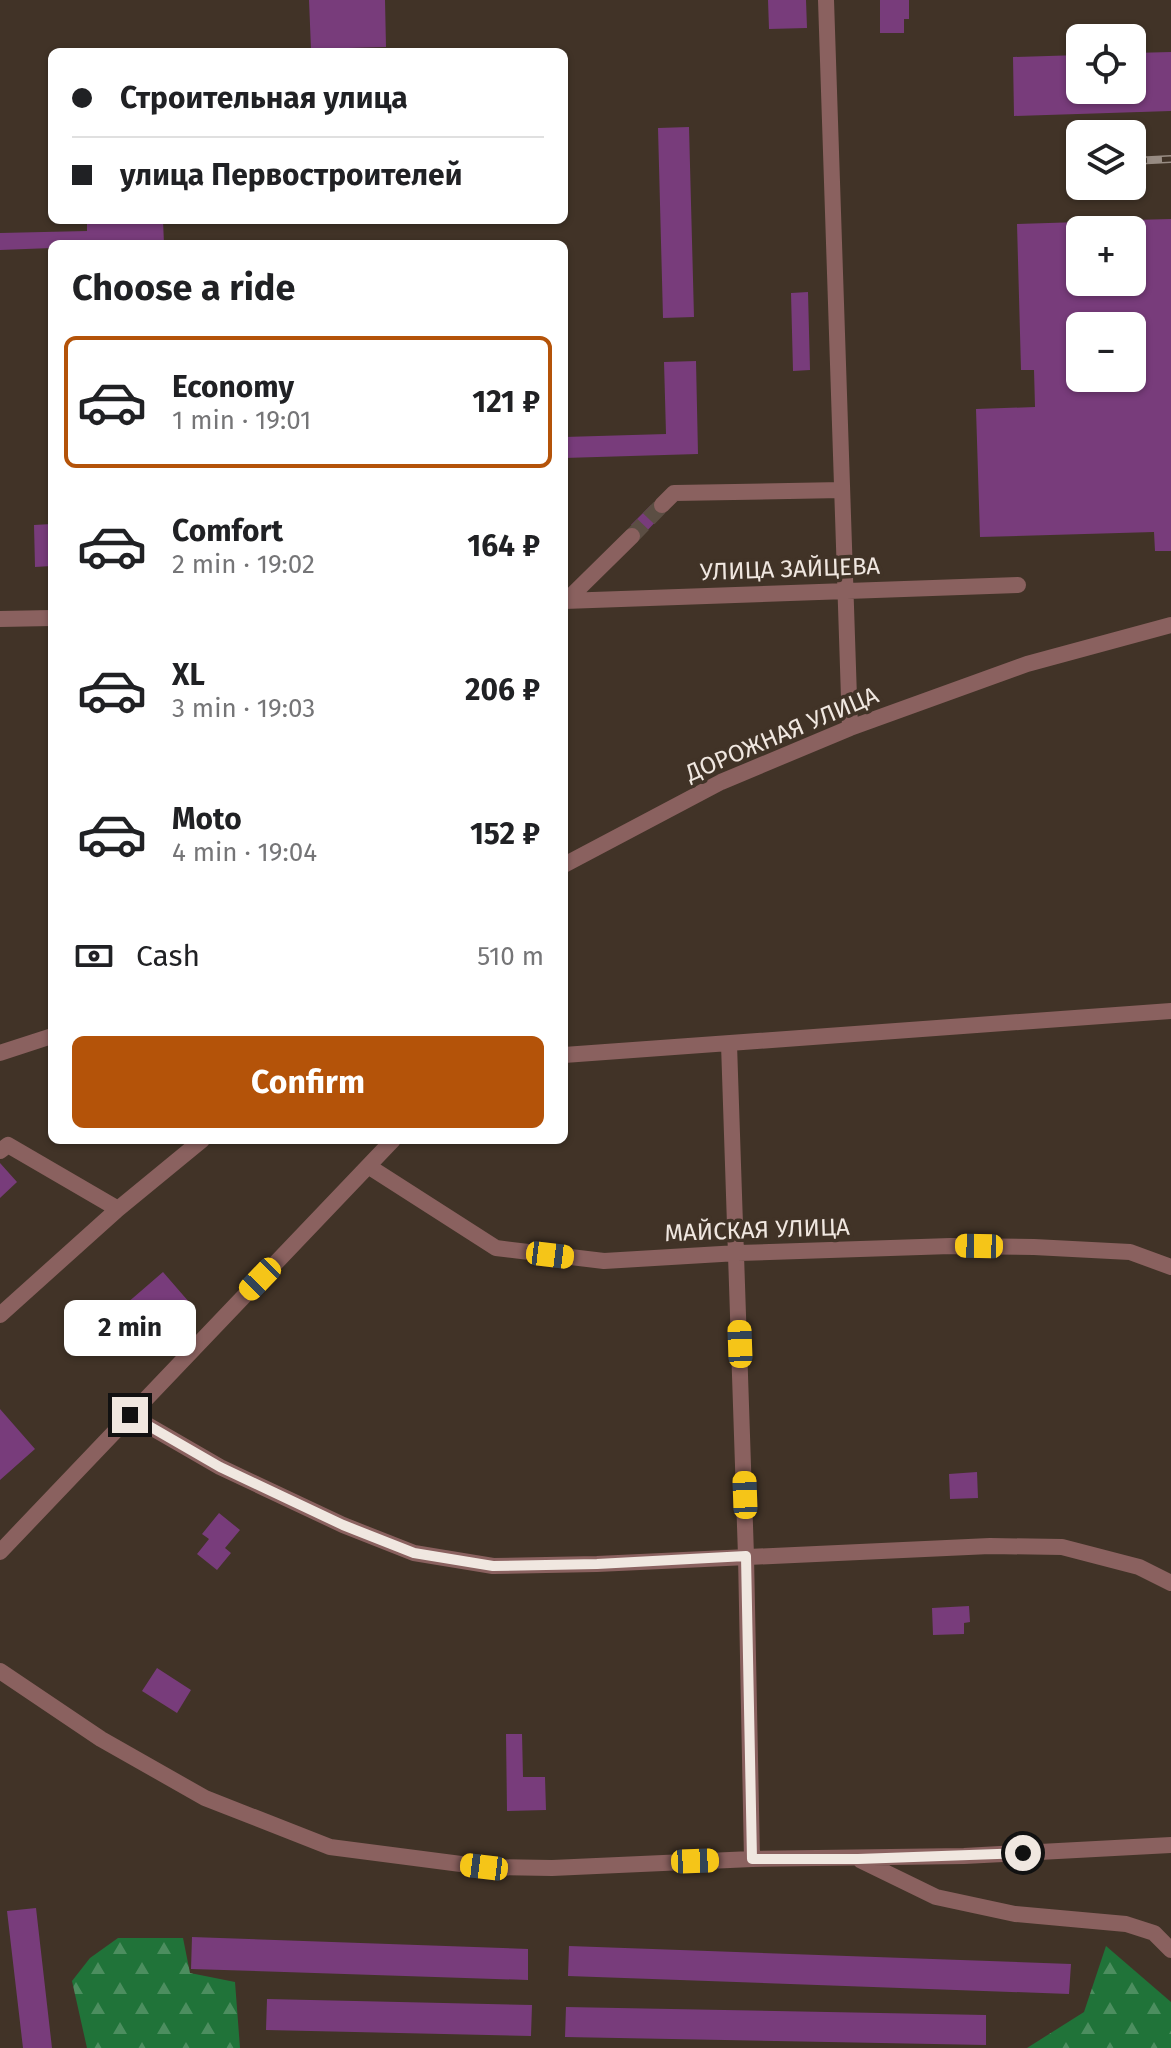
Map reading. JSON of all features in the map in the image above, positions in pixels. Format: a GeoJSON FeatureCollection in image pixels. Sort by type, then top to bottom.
{"type":"FeatureCollection","features":[{"type":"Feature","properties":{"kind":"street"},"geometry":{"type":"LineString","coordinates":[[826,0],[850,728]]}},
{"type":"Feature","properties":{"kind":"street"},"geometry":{"type":"LineString","coordinates":[[662,505],[674,493],[842,490]]}},
{"type":"Feature","properties":{"kind":"street"},"geometry":{"type":"LineString","coordinates":[[568,598],[632,536]]}},
{"type":"Feature","properties":{"kind":"street","name":"УЛИЦА ЗАЙЦЕВА"},"geometry":{"type":"LineString","coordinates":[[568,601],[1018,585]]}},
{"type":"Feature","properties":{"kind":"street"},"geometry":{"type":"LineString","coordinates":[[0,619],[48,618]]}},
{"type":"Feature","properties":{"kind":"street","name":"ДОРОЖНАЯ УЛИЦА"},"geometry":{"type":"LineString","coordinates":[[568,863],[721,782],[850,728],[1027,664],[1171,625]]}},
{"type":"Feature","properties":{"kind":"street"},"geometry":{"type":"LineString","coordinates":[[568,1055],[1171,1011]]}},
{"type":"Feature","properties":{"kind":"street"},"geometry":{"type":"LineString","coordinates":[[0,1053],[48,1037]]}},
{"type":"Feature","properties":{"kind":"street"},"geometry":{"type":"LineString","coordinates":[[729,1044],[738,1253],[752,1859]]}},
{"type":"Feature","properties":{"kind":"street"},"geometry":{"type":"LineString","coordinates":[[0,1315],[118,1209],[197,1144]]}},
{"type":"Feature","properties":{"kind":"street"},"geometry":{"type":"LineString","coordinates":[[0,1552],[389,1144]]}},
{"type":"Feature","properties":{"kind":"street"},"geometry":{"type":"LineString","coordinates":[[0,1151],[8,1145],[118,1209]]}},
{"type":"Feature","properties":{"kind":"street","name":"МАЙСКАЯ УЛИЦА"},"geometry":{"type":"LineString","coordinates":[[368,1166],[496,1248],[604,1261],[951,1246],[1034,1247],[1130,1252],[1171,1267]]}},
{"type":"Feature","properties":{"kind":"street"},"geometry":{"type":"LineString","coordinates":[[130,1415],[220,1467],[343,1525],[414,1553],[493,1566],[990,1546],[1062,1547],[1139,1567],[1171,1583]]}},
{"type":"Feature","properties":{"kind":"street"},"geometry":{"type":"LineString","coordinates":[[0,1671],[101,1739],[205,1798],[330,1847],[484,1867],[552,1868],[1171,1845]]}},
{"type":"Feature","properties":{"kind":"street"},"geometry":{"type":"LineString","coordinates":[[858,1859],[936,1897],[1015,1914],[1126,1924],[1154,1933],[1171,1950]]}},
{"type":"Feature","properties":{"kind":"green space"},"geometry":{"type":"Polygon","coordinates":[[[118,1938],[183,1938],[190,1973],[235,1982],[240,2048],[87,2048],[72,1981],[90,1958],[118,1938]]]}},
{"type":"Feature","properties":{"kind":"green space"},"geometry":{"type":"Polygon","coordinates":[[[1106,1946],[1171,2002],[1171,2048],[1027,2048],[1084,2012],[1106,1946]]]}},
{"type":"Feature","properties":{"kind":"building"},"geometry":{"type":"Polygon","coordinates":[[[309,0],[385,0],[386,47],[311,48],[309,0]]]}},
{"type":"Feature","properties":{"kind":"building"},"geometry":{"type":"Polygon","coordinates":[[[768,0],[806,0],[807,28],[769,29],[768,0]]]}},
{"type":"Feature","properties":{"kind":"building"},"geometry":{"type":"Polygon","coordinates":[[[880,0],[909,0],[909,19],[904,19],[904,33],[880,33],[880,0]]]}},
{"type":"Feature","properties":{"kind":"building"},"geometry":{"type":"Polygon","coordinates":[[[1171,52],[1171,111],[1014,116],[1013,57],[1066,55],[1066,104],[1146,104],[1146,53],[1171,52]]]}},
{"type":"Feature","properties":{"kind":"building"},"geometry":{"type":"Polygon","coordinates":[[[689,127],[694,317],[663,318],[658,128],[689,127]]]}},
{"type":"Feature","properties":{"kind":"building"},"geometry":{"type":"Polygon","coordinates":[[[1171,219],[1171,551],[1155,551],[1154,532],[980,537],[976,409],[1035,407],[1034,370],[1021,370],[1017,224],[1066,222],[1066,296],[1146,296],[1146,220],[1171,219]]]}},
{"type":"Feature","properties":{"kind":"building"},"geometry":{"type":"Polygon","coordinates":[[[87,224],[163,224],[164,240],[48,240],[48,248],[0,250],[0,233],[87,231],[87,224]]]}},
{"type":"Feature","properties":{"kind":"building"},"geometry":{"type":"Polygon","coordinates":[[[808,292],[810,370],[793,371],[791,293],[808,292]]]}},
{"type":"Feature","properties":{"kind":"building"},"geometry":{"type":"Polygon","coordinates":[[[696,361],[698,454],[568,458],[568,437],[666,434],[664,362],[696,361]]]}},
{"type":"Feature","properties":{"kind":"building"},"geometry":{"type":"Polygon","coordinates":[[[651,505],[654,512],[661,516],[643,535],[639,528],[631,525],[651,505]]]}},
{"type":"Feature","properties":{"kind":"building"},"geometry":{"type":"Polygon","coordinates":[[[48,524],[48,566],[35,567],[34,525],[48,524]]]}},
{"type":"Feature","properties":{"kind":"building"},"geometry":{"type":"Polygon","coordinates":[[[0,1163],[17,1182],[0,1198],[0,1163]]]}},
{"type":"Feature","properties":{"kind":"building"},"geometry":{"type":"Polygon","coordinates":[[[163,1272],[189,1302],[145,1340],[119,1310],[163,1272]]]}},
{"type":"Feature","properties":{"kind":"building"},"geometry":{"type":"Polygon","coordinates":[[[0,1409],[35,1449],[0,1480],[0,1409]]]}},
{"type":"Feature","properties":{"kind":"building"},"geometry":{"type":"Polygon","coordinates":[[[977,1472],[978,1498],[950,1499],[949,1474],[977,1472]]]}},
{"type":"Feature","properties":{"kind":"building"},"geometry":{"type":"Polygon","coordinates":[[[219,1513],[240,1530],[225,1548],[231,1553],[217,1570],[197,1554],[209,1539],[202,1534],[219,1513]]]}},
{"type":"Feature","properties":{"kind":"building"},"geometry":{"type":"Polygon","coordinates":[[[969,1606],[970,1622],[964,1623],[964,1634],[933,1635],[932,1608],[969,1606]]]}},
{"type":"Feature","properties":{"kind":"building"},"geometry":{"type":"Polygon","coordinates":[[[157,1668],[191,1690],[177,1713],[142,1691],[157,1668]]]}},
{"type":"Feature","properties":{"kind":"building"},"geometry":{"type":"Polygon","coordinates":[[[506,1734],[522,1734],[523,1777],[545,1777],[546,1810],[507,1811],[506,1734]]]}},
{"type":"Feature","properties":{"kind":"building"},"geometry":{"type":"Polygon","coordinates":[[[36,1908],[52,2048],[23,2048],[7,1911],[36,1908]]]}},
{"type":"Feature","properties":{"kind":"building"},"geometry":{"type":"Polygon","coordinates":[[[192,1937],[528,1949],[528,1980],[191,1969],[192,1937]]]}},
{"type":"Feature","properties":{"kind":"building"},"geometry":{"type":"Polygon","coordinates":[[[569,1946],[1071,1964],[1069,1994],[568,1976],[569,1946]]]}},
{"type":"Feature","properties":{"kind":"building"},"geometry":{"type":"Polygon","coordinates":[[[267,1999],[532,2005],[531,2036],[266,2030],[267,1999]]]}},
{"type":"Feature","properties":{"kind":"building"},"geometry":{"type":"Polygon","coordinates":[[[566,2007],[986,2015],[986,2045],[565,2037],[566,2007]]]}},
{"type":"Feature","properties":{"kind":"tunnel"},"geometry":{"type":"LineString","coordinates":[[632,536],[662,505]]}},
{"type":"Feature","properties":{"kind":"railway"},"geometry":{"type":"LineString","coordinates":[[1146,160],[1171,159]]}},
{"type":"Feature","properties":{"kind":"route"},"geometry":{"type":"LineString","coordinates":[[130,1415],[220,1467],[343,1525],[414,1553],[493,1566],[746,1556],[752,1859],[1023,1853]]}}]}
